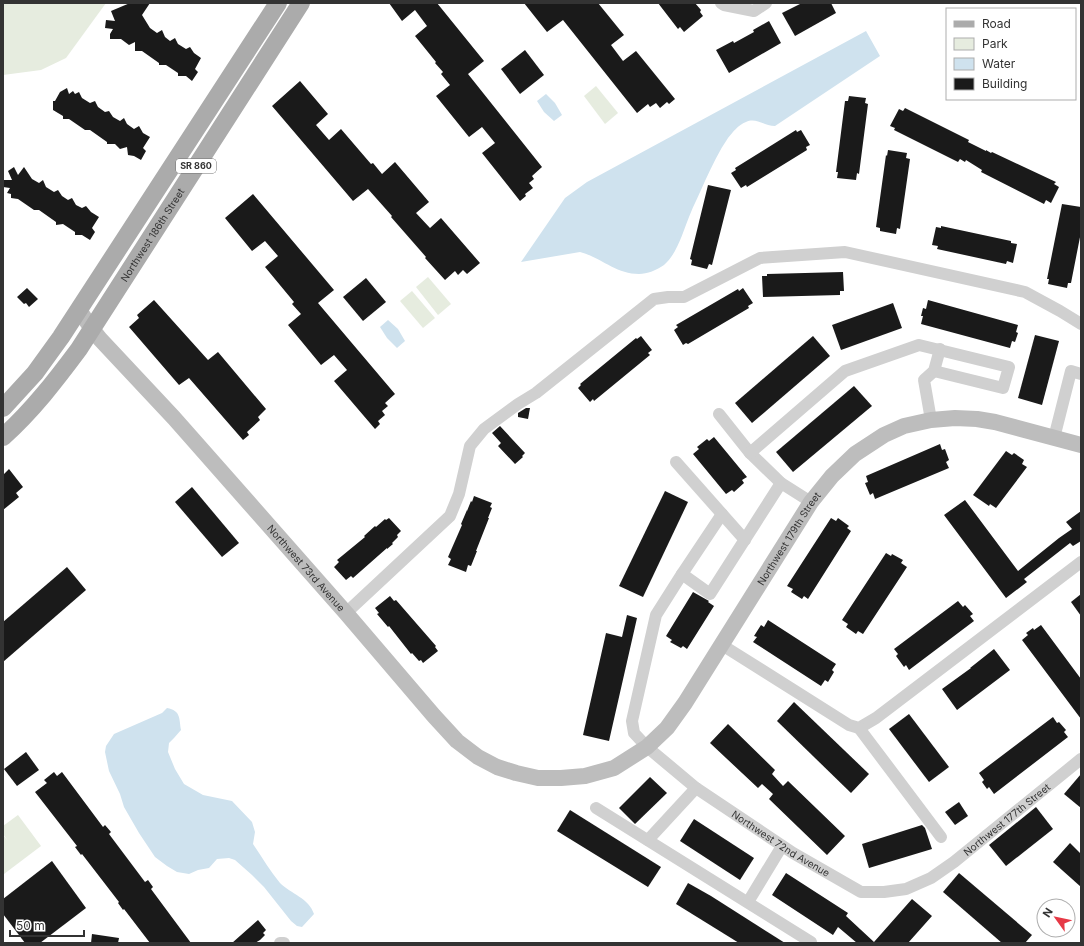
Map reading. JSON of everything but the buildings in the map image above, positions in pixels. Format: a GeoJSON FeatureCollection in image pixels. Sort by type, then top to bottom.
{"type":"FeatureCollection","features":[{"type":"Feature","properties":{"kind":"main road","name":"Northwest 186th Street"},"geometry":{"type":"LineString","coordinates":[[3,408],[28,382],[47,358],[278,3]]}},
{"type":"Feature","properties":{"kind":"main road","name":"Northwest 186th Street"},"geometry":{"type":"LineString","coordinates":[[3,437],[48,389],[79,349],[294,5]]}},
{"type":"Feature","properties":{"kind":"street"},"geometry":{"type":"LineString","coordinates":[[721,3],[724,5],[754,11],[766,3]]}},
{"type":"Feature","properties":{"kind":"street"},"geometry":{"type":"LineString","coordinates":[[346,613],[450,516],[459,494],[470,446],[484,428],[536,393],[654,299],[668,297],[684,298],[760,258],[845,252],[1025,292],[1081,324]]}},
{"type":"Feature","properties":{"kind":"street","name":"Northwest 73rd Avenue"},"geometry":{"type":"LineString","coordinates":[[79,310],[92,329],[174,418],[457,741],[478,757],[497,767],[538,778],[561,778]]}},
{"type":"Feature","properties":{"kind":"street"},"geometry":{"type":"LineString","coordinates":[[750,453],[845,371],[919,345],[1009,367],[1003,388],[934,371]]}},
{"type":"Feature","properties":{"kind":"street"},"geometry":{"type":"LineString","coordinates":[[931,420],[924,380],[934,371],[940,349]]}},
{"type":"Feature","properties":{"kind":"street"},"geometry":{"type":"LineString","coordinates":[[1054,438],[1071,371],[1081,374]]}},
{"type":"Feature","properties":{"kind":"street"},"geometry":{"type":"LineString","coordinates":[[719,414],[750,453],[781,483],[811,502]]}},
{"type":"Feature","properties":{"kind":"street","name":"Northwest 179th Street"},"geometry":{"type":"LineString","coordinates":[[561,778],[585,776],[614,768],[647,747],[667,728],[685,704],[811,502],[832,476],[855,454],[884,436],[904,426],[931,420],[955,418],[995,422],[1081,445]]}},
{"type":"Feature","properties":{"kind":"street"},"geometry":{"type":"LineString","coordinates":[[676,462],[745,540]]}},
{"type":"Feature","properties":{"kind":"street"},"geometry":{"type":"LineString","coordinates":[[682,574],[710,594],[781,483]]}},
{"type":"Feature","properties":{"kind":"street","name":"Northwest 72nd Avenue"},"geometry":{"type":"LineString","coordinates":[[722,514],[656,615],[632,721],[634,733],[647,747],[696,788],[793,853],[861,892],[884,892],[906,889],[931,878]]}},
{"type":"Feature","properties":{"kind":"street"},"geometry":{"type":"LineString","coordinates":[[859,728],[876,718],[1081,562]]}},
{"type":"Feature","properties":{"kind":"street"},"geometry":{"type":"LineString","coordinates":[[722,644],[849,725],[859,728],[942,837]]}},
{"type":"Feature","properties":{"kind":"street","name":"Northwest 177th Street"},"geometry":{"type":"LineString","coordinates":[[931,878],[954,862],[1081,760]]}},
{"type":"Feature","properties":{"kind":"street"},"geometry":{"type":"LineString","coordinates":[[648,840],[696,788]]}},
{"type":"Feature","properties":{"kind":"street"},"geometry":{"type":"LineString","coordinates":[[596,808],[811,942]]}},
{"type":"Feature","properties":{"kind":"street"},"geometry":{"type":"LineString","coordinates":[[748,902],[782,846]]}},
{"type":"Feature","properties":{"kind":"green space"},"geometry":{"type":"Polygon","coordinates":[[[3,3],[106,3],[66,58],[41,70],[3,75],[3,3]]]}},
{"type":"Feature","properties":{"kind":"green space"},"geometry":{"type":"Polygon","coordinates":[[[596,86],[618,113],[605,124],[584,96],[596,86]]]}},
{"type":"Feature","properties":{"kind":"green space"},"geometry":{"type":"Polygon","coordinates":[[[428,277],[451,304],[438,315],[416,287],[428,277]]]}},
{"type":"Feature","properties":{"kind":"green space"},"geometry":{"type":"Polygon","coordinates":[[[412,291],[435,318],[423,328],[400,301],[412,291]]]}},
{"type":"Feature","properties":{"kind":"green space"},"geometry":{"type":"Polygon","coordinates":[[[18,815],[41,846],[4,874],[3,835],[8,841],[3,834],[3,826],[18,815]]]}},
{"type":"Feature","properties":{"kind":"water"},"geometry":{"type":"Polygon","coordinates":[[[866,31],[880,56],[775,126],[757,121],[750,121],[743,123],[732,133],[710,170],[673,255],[664,265],[645,273],[631,273],[615,268],[580,252],[521,262],[565,198],[587,182],[866,31]]]}},
{"type":"Feature","properties":{"kind":"water"},"geometry":{"type":"Polygon","coordinates":[[[546,94],[555,103],[562,115],[554,121],[544,112],[537,101],[546,94]]]}},
{"type":"Feature","properties":{"kind":"water"},"geometry":{"type":"Polygon","coordinates":[[[388,320],[398,329],[405,341],[397,348],[387,338],[380,327],[388,320]]]}},
{"type":"Feature","properties":{"kind":"water"},"geometry":{"type":"Polygon","coordinates":[[[167,708],[175,711],[179,719],[181,730],[169,743],[168,752],[175,769],[184,784],[203,795],[232,801],[252,822],[255,832],[253,844],[269,869],[284,887],[304,900],[312,909],[314,914],[302,927],[297,926],[291,921],[264,887],[235,860],[229,858],[217,859],[209,868],[198,870],[189,874],[177,872],[155,857],[139,833],[124,807],[120,794],[109,771],[105,752],[106,746],[114,734],[162,713],[167,708]]]}}]}
